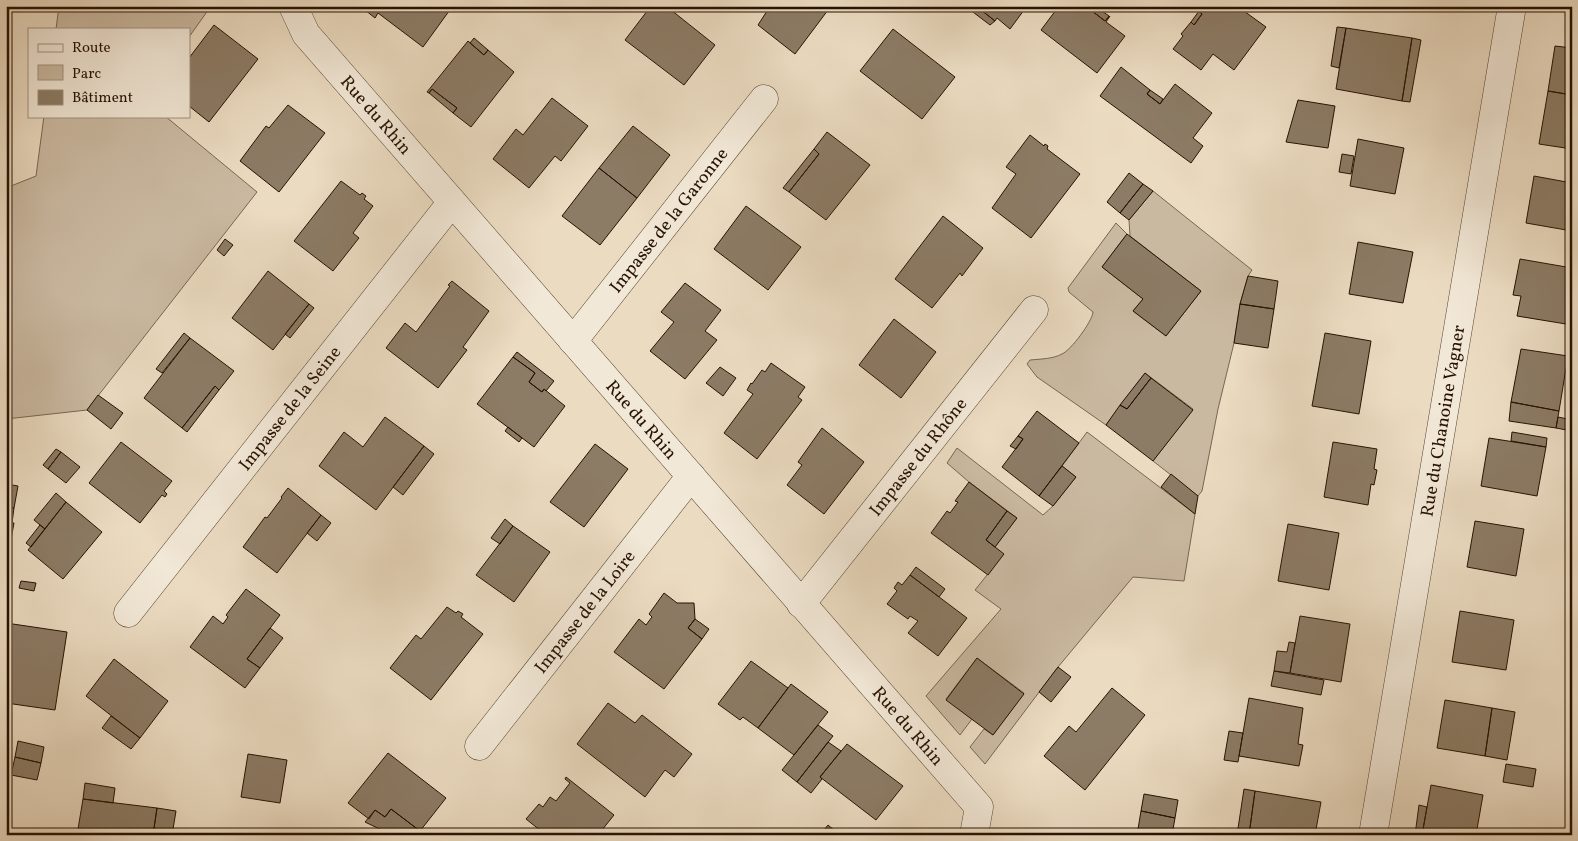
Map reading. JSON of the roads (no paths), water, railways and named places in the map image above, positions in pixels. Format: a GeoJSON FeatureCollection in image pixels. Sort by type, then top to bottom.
{"type":"FeatureCollection","features":[{"type":"Feature","properties":{"kind":"street","name":"Rue du Rhin"},"geometry":{"type":"LineString","coordinates":[[293,6],[306,34],[979,807],[974,835]]}},
{"type":"Feature","properties":{"kind":"street","name":"Rue du Chanoine Vagner"},"geometry":{"type":"LineString","coordinates":[[1373,835],[1512,6]]}},
{"type":"Feature","properties":{"kind":"street","name":"Impasse de la Garonne"},"geometry":{"type":"LineString","coordinates":[[573,340],[764,99]]}},
{"type":"Feature","properties":{"kind":"street","name":"Impasse de la Seine"},"geometry":{"type":"LineString","coordinates":[[128,613],[452,202]]}},
{"type":"Feature","properties":{"kind":"street","name":"Impasse du Rhône"},"geometry":{"type":"LineString","coordinates":[[802,604],[1034,310]]}},
{"type":"Feature","properties":{"kind":"street","name":"Impasse de la Loire"},"geometry":{"type":"LineString","coordinates":[[479,746],[691,476]]}}]}
